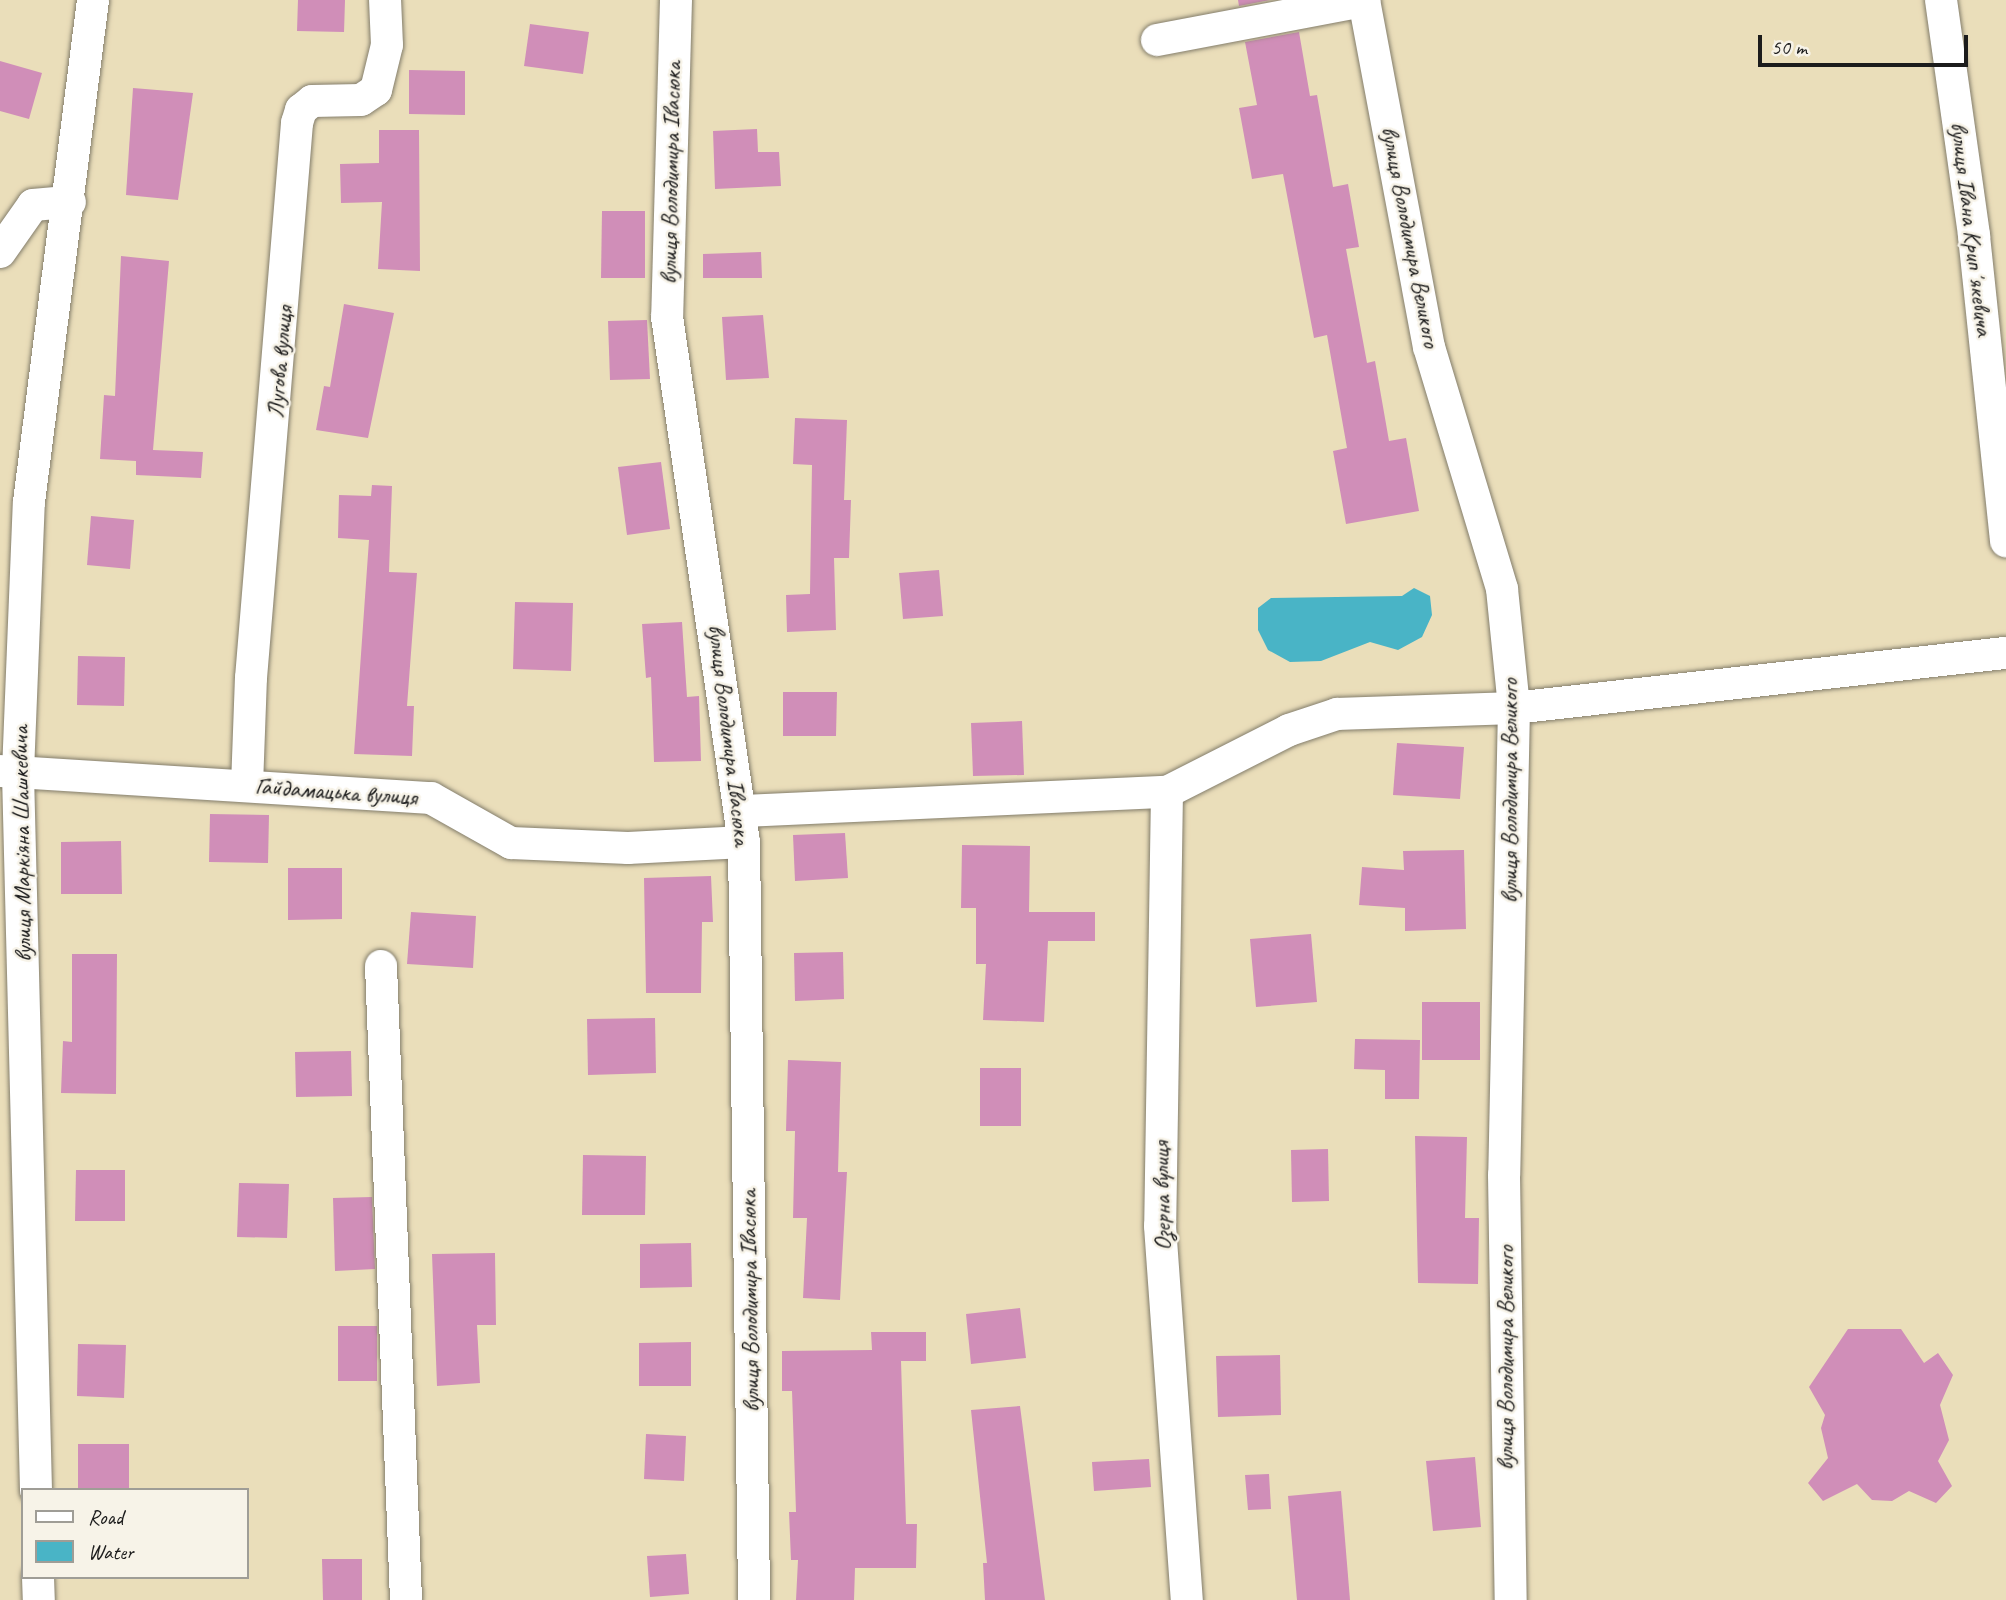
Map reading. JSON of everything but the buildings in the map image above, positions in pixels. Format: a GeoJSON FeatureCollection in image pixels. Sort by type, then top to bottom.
{"type":"FeatureCollection","features":[{"type":"Feature","properties":{"kind":"street","name":"вулиця Маркіяна Шашкевича"},"geometry":{"type":"LineString","coordinates":[[36,1488],[9,772],[29,502],[70,202],[93,0]]}},
{"type":"Feature","properties":{"kind":"street","name":"Лугова вулиця"},"geometry":{"type":"LineString","coordinates":[[247,786],[251,678],[298,123],[301,110],[312,101],[361,100],[376,90],[387,45],[385,0]]}},
{"type":"Feature","properties":{"kind":"street","name":"вулиця Володимира Івасюка"},"geometry":{"type":"LineString","coordinates":[[676,0],[667,317],[743,811],[754,1600]]}},
{"type":"Feature","properties":{"kind":"street","name":"вулиця Івана Крипʼякевича"},"geometry":{"type":"LineString","coordinates":[[1941,0],[1973,236],[2006,541]]}},
{"type":"Feature","properties":{"kind":"street"},"geometry":{"type":"LineString","coordinates":[[1157,40],[1364,1]]}},
{"type":"Feature","properties":{"kind":"street","name":"вулиця Володимира Великого"},"geometry":{"type":"LineString","coordinates":[[1364,1],[1429,346],[1502,589],[1514,708],[1504,1175],[1511,1600]]}},
{"type":"Feature","properties":{"kind":"street"},"geometry":{"type":"LineString","coordinates":[[0,252],[33,205],[70,202]]}},
{"type":"Feature","properties":{"kind":"street"},"geometry":{"type":"LineString","coordinates":[[743,811],[1167,792],[1289,730],[1337,715],[1514,708],[2006,653]]}},
{"type":"Feature","properties":{"kind":"street","name":"Гайдамацька вулиця"},"geometry":{"type":"LineString","coordinates":[[9,772],[430,798],[511,843],[628,848],[744,842]]}},
{"type":"Feature","properties":{"kind":"street","name":"Озерна вулиця"},"geometry":{"type":"LineString","coordinates":[[1167,792],[1160,1226],[1186,1600]]}},
{"type":"Feature","properties":{"kind":"street"},"geometry":{"type":"LineString","coordinates":[[381,966],[406,1600]]}},
{"type":"Feature","properties":{"kind":"street"},"geometry":{"type":"LineString","coordinates":[[38,1579],[39,1600]]}},
{"type":"Feature","properties":{"kind":"water"},"geometry":{"type":"Polygon","coordinates":[[[1414,588],[1430,596],[1432,615],[1422,637],[1398,650],[1370,642],[1321,661],[1290,662],[1268,650],[1258,630],[1258,608],[1271,598],[1402,596],[1414,588]]]}}]}
